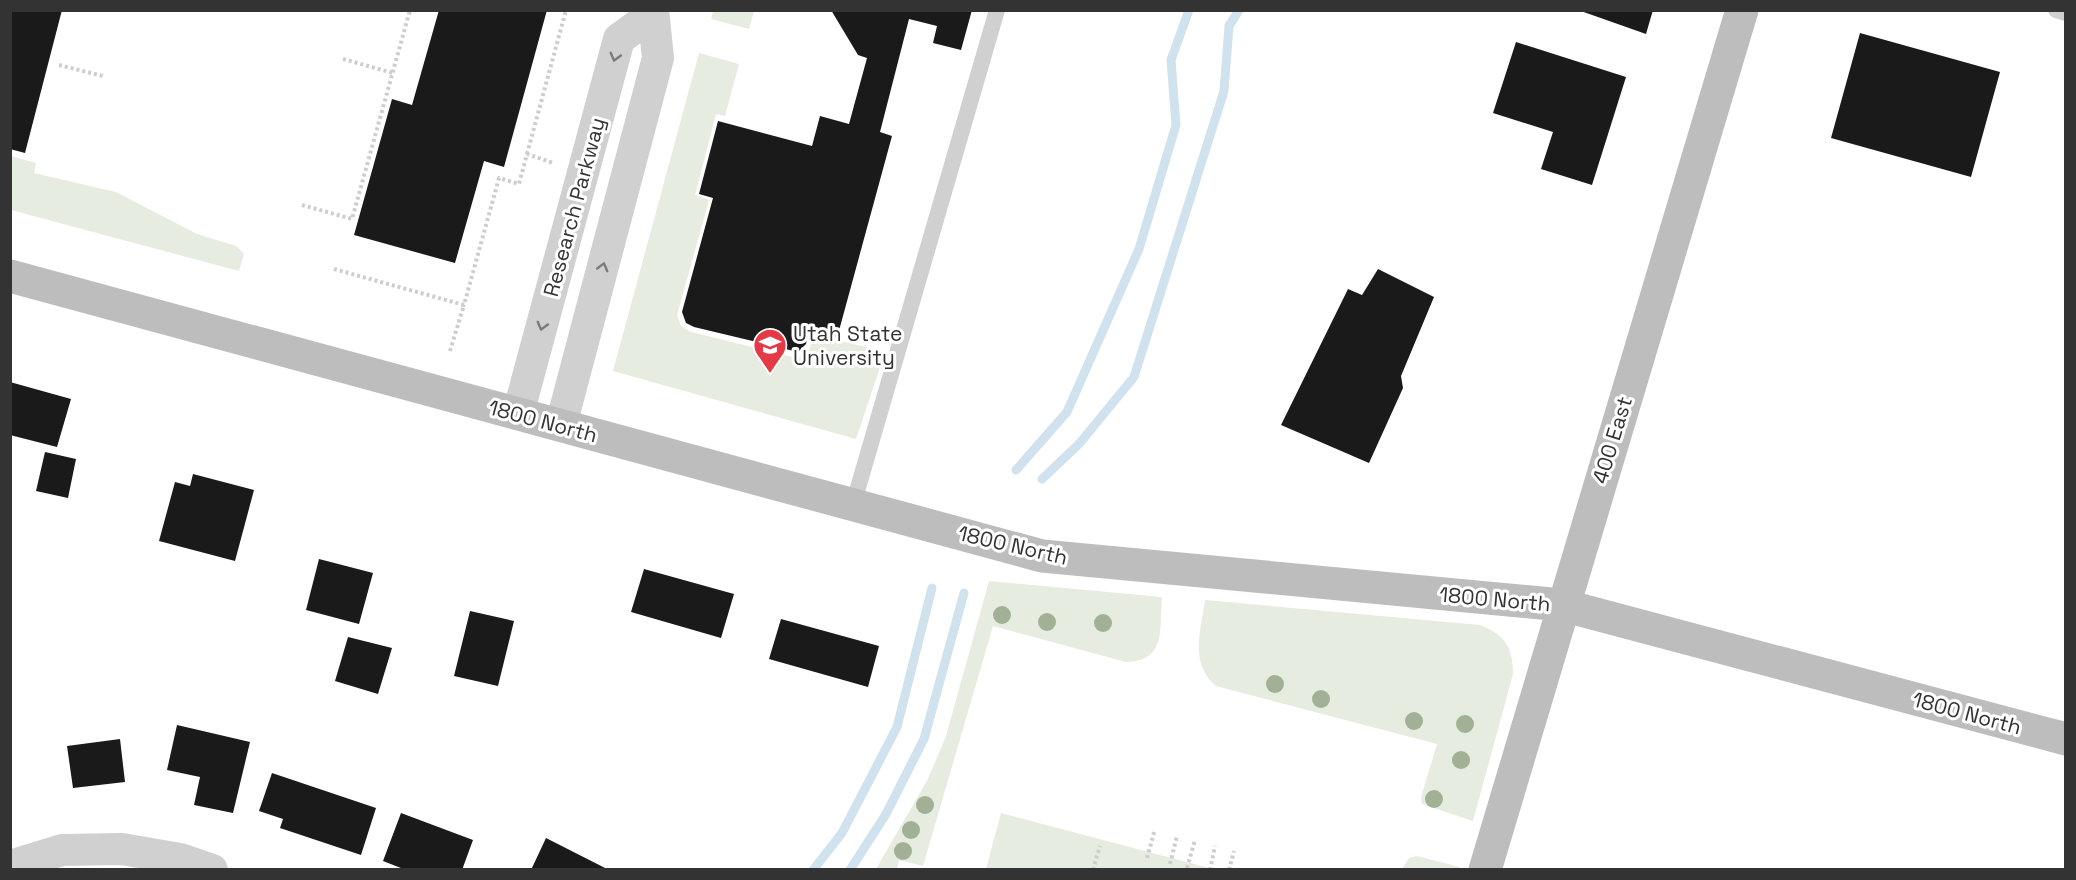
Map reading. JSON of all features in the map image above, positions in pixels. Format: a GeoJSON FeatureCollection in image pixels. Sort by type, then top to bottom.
{"type":"FeatureCollection","features":[{"type":"Feature","properties":{"kind":"street","name":"400 East"},"geometry":{"type":"LineString","coordinates":[[1485,870],[1562,605],[1742,10]]}},
{"type":"Feature","properties":{"kind":"street","name":"Research Parkway"},"geometry":{"type":"LineString","coordinates":[[518,414],[619,39],[653,13]]}},
{"type":"Feature","properties":{"kind":"street","name":"Research Parkway"},"geometry":{"type":"LineString","coordinates":[[561,425],[658,58],[653,13]]}},
{"type":"Feature","properties":{"kind":"street","name":"1800 North"},"geometry":{"type":"LineString","coordinates":[[10,276],[1042,556],[1562,605],[2066,739]]}},
{"type":"Feature","properties":{"kind":"street"},"geometry":{"type":"LineString","coordinates":[[10,866],[62,850],[122,849],[180,859],[212,870]]}},
{"type":"Feature","properties":{"kind":"lane"},"geometry":{"type":"LineString","coordinates":[[853,505],[997,10]]}},
{"type":"Feature","properties":{"kind":"lane"},"geometry":{"type":"LineString","coordinates":[[2056,10],[2066,13]]}},
{"type":"Feature","properties":{"kind":"path"},"geometry":{"type":"LineString","coordinates":[[302,205],[352,219],[410,10]]}},
{"type":"Feature","properties":{"kind":"path"},"geometry":{"type":"LineString","coordinates":[[450,351],[499,178],[519,184],[566,10]]}},
{"type":"Feature","properties":{"kind":"path"},"geometry":{"type":"LineString","coordinates":[[343,59],[393,73]]}},
{"type":"Feature","properties":{"kind":"path"},"geometry":{"type":"LineString","coordinates":[[59,65],[103,76]]}},
{"type":"Feature","properties":{"kind":"path"},"geometry":{"type":"LineString","coordinates":[[527,154],[554,163]]}},
{"type":"Feature","properties":{"kind":"path"},"geometry":{"type":"LineString","coordinates":[[333,269],[464,305]]}},
{"type":"Feature","properties":{"kind":"path"},"geometry":{"type":"LineString","coordinates":[[1147,858],[1155,829]]}},
{"type":"Feature","properties":{"kind":"path"},"geometry":{"type":"LineString","coordinates":[[1170,864],[1177,836]]}},
{"type":"Feature","properties":{"kind":"path"},"geometry":{"type":"LineString","coordinates":[[1187,868],[1195,840]]}},
{"type":"Feature","properties":{"kind":"path"},"geometry":{"type":"LineString","coordinates":[[1093,870],[1100,846]]}},
{"type":"Feature","properties":{"kind":"path"},"geometry":{"type":"LineString","coordinates":[[1210,870],[1215,846]]}},
{"type":"Feature","properties":{"kind":"path"},"geometry":{"type":"LineString","coordinates":[[1229,870],[1234,851]]}},
{"type":"Feature","properties":{"kind":"shaded area"},"geometry":{"type":"Polygon","coordinates":[[[713,10],[754,11],[749,29],[711,19],[713,10]]]}},
{"type":"Feature","properties":{"kind":"shaded area"},"geometry":{"type":"Polygon","coordinates":[[[699,53],[739,64],[725,116],[716,114],[695,195],[709,200],[677,315],[681,326],[691,332],[796,358],[808,354],[814,335],[879,350],[883,358],[856,439],[613,371],[699,53]]]}},
{"type":"Feature","properties":{"kind":"shaded area"},"geometry":{"type":"Polygon","coordinates":[[[11,156],[36,163],[34,173],[116,192],[197,234],[236,246],[244,254],[239,271],[11,210],[11,156]]]}},
{"type":"Feature","properties":{"kind":"shaded area"},"geometry":{"type":"Polygon","coordinates":[[[989,581],[1162,597],[1160,631],[1155,649],[1148,656],[1126,662],[993,626],[923,866],[899,860],[897,869],[876,869],[928,779],[946,736],[989,581]]]}},
{"type":"Feature","properties":{"kind":"shaded area"},"geometry":{"type":"Polygon","coordinates":[[[1205,600],[1480,625],[1496,633],[1509,649],[1513,674],[1473,821],[1422,804],[1421,797],[1437,744],[1216,686],[1202,667],[1200,657],[1199,646],[1205,600]]]}},
{"type":"Feature","properties":{"kind":"shaded area"},"geometry":{"type":"Polygon","coordinates":[[[1001,813],[1213,869],[986,869],[1001,813]]]}},
{"type":"Feature","properties":{"kind":"shaded area"},"geometry":{"type":"Polygon","coordinates":[[[1417,856],[1460,867],[1459,869],[1402,869],[1409,858],[1417,856]]]}},
{"type":"Feature","properties":{"kind":"building"},"geometry":{"type":"Polygon","coordinates":[[[10,10],[62,10],[25,153],[10,149],[10,10]]]}},
{"type":"Feature","properties":{"kind":"building"},"geometry":{"type":"Polygon","coordinates":[[[439,10],[547,10],[504,167],[484,161],[455,263],[354,235],[392,99],[412,105],[439,10]]]}},
{"type":"Feature","properties":{"kind":"building"},"geometry":{"type":"Polygon","coordinates":[[[831,10],[972,10],[961,50],[933,43],[937,26],[909,19],[880,132],[892,136],[837,338],[809,330],[806,344],[798,352],[694,327],[686,323],[682,312],[713,198],[699,194],[718,121],[812,146],[820,116],[849,124],[867,58],[858,55],[831,10]]]}},
{"type":"Feature","properties":{"kind":"building"},"geometry":{"type":"Polygon","coordinates":[[[1578,10],[1653,10],[1646,34],[1578,10]]]}},
{"type":"Feature","properties":{"kind":"building"},"geometry":{"type":"Polygon","coordinates":[[[1860,33],[2000,72],[1971,177],[1831,138],[1860,33]]]}},
{"type":"Feature","properties":{"kind":"building"},"geometry":{"type":"Polygon","coordinates":[[[1516,42],[1626,77],[1592,185],[1541,169],[1553,132],[1493,113],[1516,42]]]}},
{"type":"Feature","properties":{"kind":"building"},"geometry":{"type":"Polygon","coordinates":[[[1378,269],[1434,297],[1401,376],[1403,388],[1369,463],[1281,425],[1348,289],[1362,295],[1378,269]]]}},
{"type":"Feature","properties":{"kind":"building"},"geometry":{"type":"Polygon","coordinates":[[[10,382],[71,399],[57,447],[10,435],[10,382]]]}},
{"type":"Feature","properties":{"kind":"building"},"geometry":{"type":"Polygon","coordinates":[[[45,452],[76,459],[68,498],[36,491],[45,452]]]}},
{"type":"Feature","properties":{"kind":"building"},"geometry":{"type":"Polygon","coordinates":[[[193,474],[254,490],[235,561],[159,541],[175,482],[190,486],[193,474]]]}},
{"type":"Feature","properties":{"kind":"building"},"geometry":{"type":"Polygon","coordinates":[[[319,559],[373,573],[359,624],[306,610],[319,559]]]}},
{"type":"Feature","properties":{"kind":"building"},"geometry":{"type":"Polygon","coordinates":[[[644,569],[734,594],[721,638],[631,612],[644,569]]]}},
{"type":"Feature","properties":{"kind":"building"},"geometry":{"type":"Polygon","coordinates":[[[470,611],[514,621],[498,686],[454,676],[470,611]]]}},
{"type":"Feature","properties":{"kind":"building"},"geometry":{"type":"Polygon","coordinates":[[[781,619],[879,646],[868,687],[769,659],[781,619]]]}},
{"type":"Feature","properties":{"kind":"building"},"geometry":{"type":"Polygon","coordinates":[[[348,637],[392,648],[378,694],[335,681],[348,637]]]}},
{"type":"Feature","properties":{"kind":"building"},"geometry":{"type":"Polygon","coordinates":[[[177,725],[250,742],[233,813],[194,805],[200,777],[167,770],[177,725]]]}},
{"type":"Feature","properties":{"kind":"building"},"geometry":{"type":"Polygon","coordinates":[[[120,739],[125,782],[73,788],[67,746],[120,739]]]}},
{"type":"Feature","properties":{"kind":"building"},"geometry":{"type":"Polygon","coordinates":[[[272,773],[376,808],[361,855],[280,828],[283,819],[259,811],[272,773]]]}},
{"type":"Feature","properties":{"kind":"building"},"geometry":{"type":"Polygon","coordinates":[[[401,813],[473,840],[462,870],[406,870],[383,861],[401,813]]]}},
{"type":"Feature","properties":{"kind":"building"},"geometry":{"type":"Polygon","coordinates":[[[546,838],[609,870],[531,870],[546,838]]]}},
{"type":"Feature","properties":{"kind":"waterway"},"geometry":{"type":"LineString","coordinates":[[1016,470],[1067,412],[1139,249],[1176,125],[1171,60],[1189,10]]}},
{"type":"Feature","properties":{"kind":"waterway"},"geometry":{"type":"LineString","coordinates":[[1042,479],[1079,444],[1134,377],[1224,91],[1229,26],[1239,10]]}},
{"type":"Feature","properties":{"kind":"waterway"},"geometry":{"type":"LineString","coordinates":[[813,870],[842,833],[897,727],[932,588]]}},
{"type":"Feature","properties":{"kind":"waterway"},"geometry":{"type":"LineString","coordinates":[[850,870],[886,814],[924,739],[964,593]]}},
{"type":"Feature","properties":{"kind":"place","name":"Utah State University"},"geometry":{"type":"Point","coordinates":[770,374]}}]}
